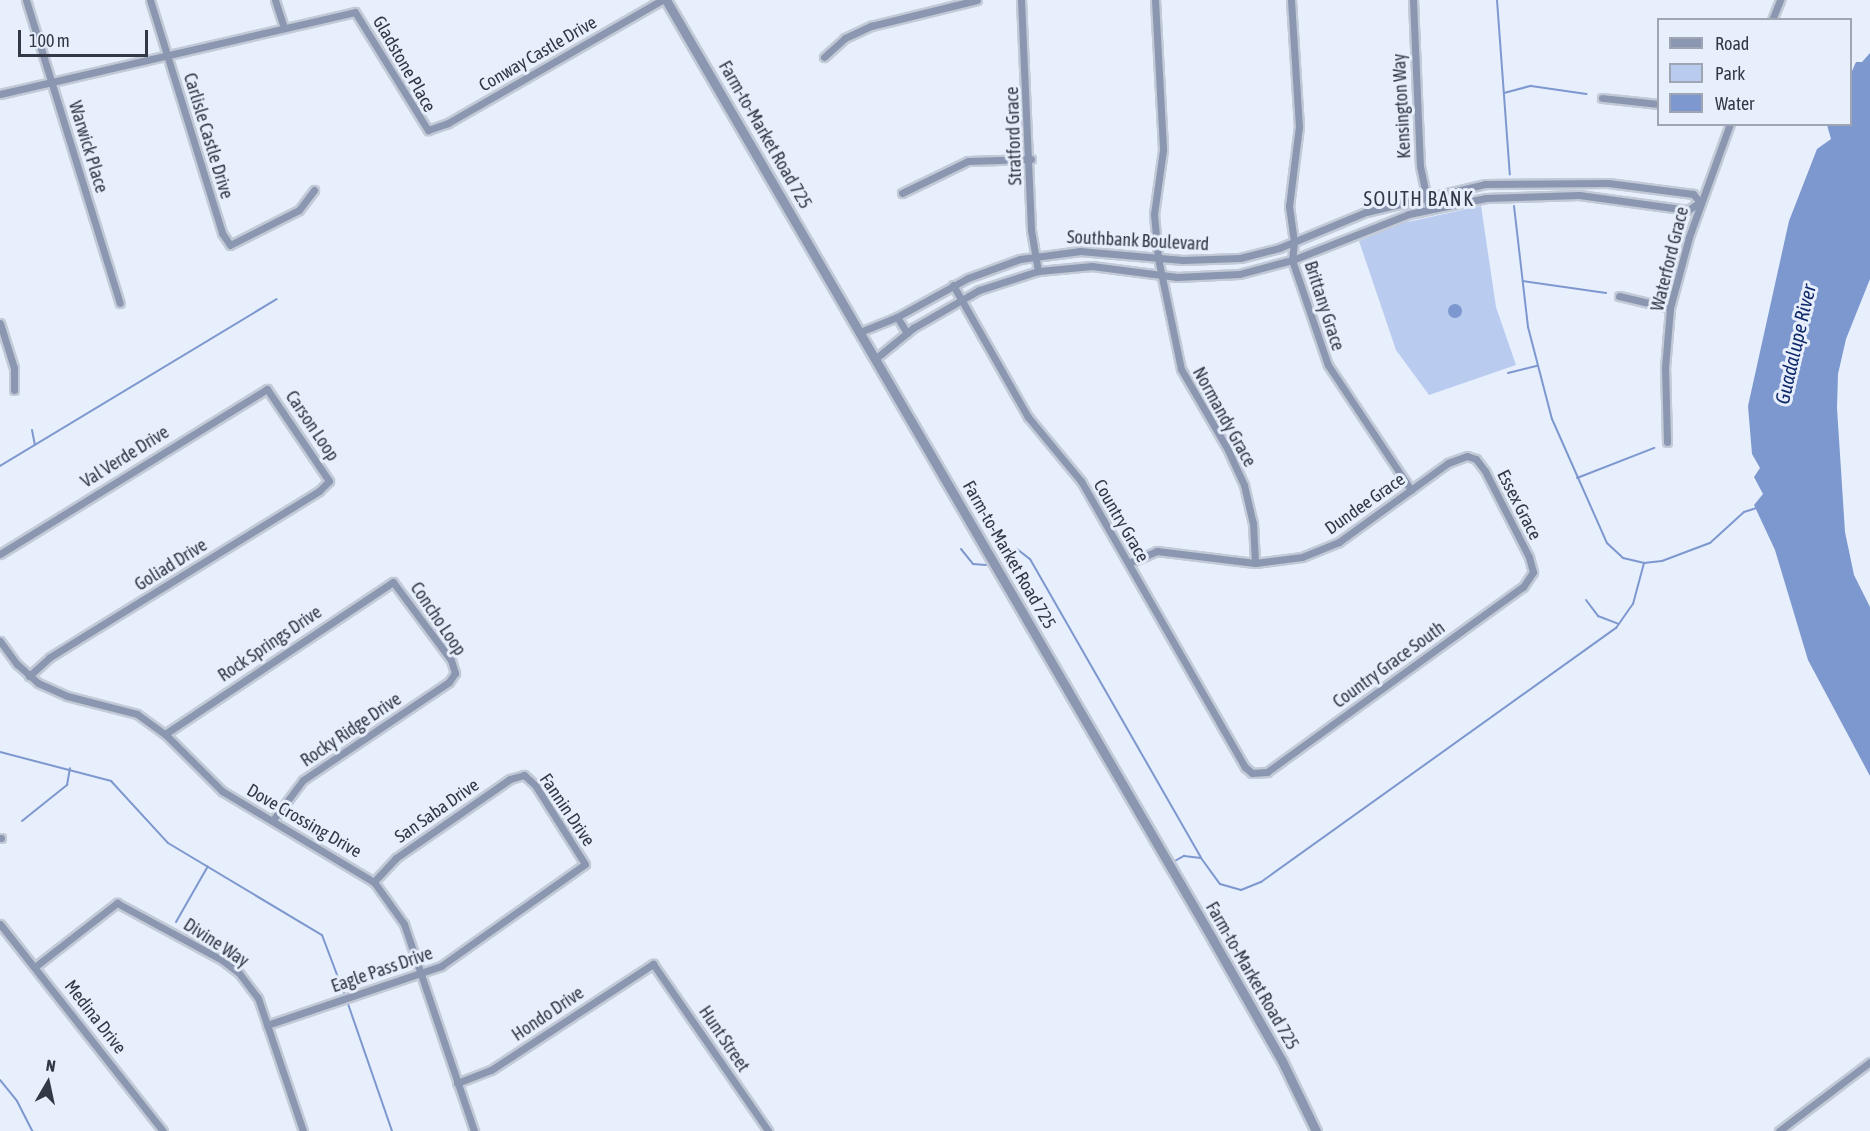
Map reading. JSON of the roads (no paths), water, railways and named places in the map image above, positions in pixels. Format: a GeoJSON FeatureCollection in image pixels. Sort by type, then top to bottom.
{"type":"FeatureCollection","features":[{"type":"Feature","properties":{"kind":"street","name":"Warwick Place"},"geometry":{"type":"LineString","coordinates":[[26,0],[120,303]]}},
{"type":"Feature","properties":{"kind":"street","name":"Carlisle Castle Drive"},"geometry":{"type":"LineString","coordinates":[[150,0],[222,233],[230,245],[299,210],[314,190]]}},
{"type":"Feature","properties":{"kind":"street"},"geometry":{"type":"LineString","coordinates":[[0,94],[284,28],[275,0]]}},
{"type":"Feature","properties":{"kind":"street","name":"Conway Castle Drive"},"geometry":{"type":"LineString","coordinates":[[428,130],[448,123],[664,0]]}},
{"type":"Feature","properties":{"kind":"street","name":"Farm-to-Market Road 725"},"geometry":{"type":"LineString","coordinates":[[664,0],[860,332],[1213,940],[1316,1131]]}},
{"type":"Feature","properties":{"kind":"street"},"geometry":{"type":"LineString","coordinates":[[824,57],[845,38],[871,26],[977,0]]}},
{"type":"Feature","properties":{"kind":"street","name":"Stratford Grace"},"geometry":{"type":"LineString","coordinates":[[1021,0],[1035,256],[1038,271]]}},
{"type":"Feature","properties":{"kind":"street","name":"Normandy Grace"},"geometry":{"type":"LineString","coordinates":[[1155,0],[1163,150],[1154,214],[1158,258],[1164,276],[1169,323],[1181,369],[1227,448],[1244,485],[1253,523],[1255,563]]}},
{"type":"Feature","properties":{"kind":"street","name":"Brittany Grace"},"geometry":{"type":"LineString","coordinates":[[1291,0],[1299,126],[1289,206],[1294,242],[1292,260],[1328,365],[1411,490]]}},
{"type":"Feature","properties":{"kind":"street","name":"Kensington Way"},"geometry":{"type":"LineString","coordinates":[[1413,0],[1420,166],[1429,209]]}},
{"type":"Feature","properties":{"kind":"street"},"geometry":{"type":"LineString","coordinates":[[1774,18],[1780,0]]}},
{"type":"Feature","properties":{"kind":"street","name":"Gladstone Place"},"geometry":{"type":"LineString","coordinates":[[284,28],[356,12],[428,130]]}},
{"type":"Feature","properties":{"kind":"street"},"geometry":{"type":"LineString","coordinates":[[1602,98],[1657,104]]}},
{"type":"Feature","properties":{"kind":"street","name":"Waterford Grace"},"geometry":{"type":"LineString","coordinates":[[1667,442],[1665,387],[1670,308],[1700,202],[1729,126]]}},
{"type":"Feature","properties":{"kind":"street"},"geometry":{"type":"LineString","coordinates":[[902,193],[968,161],[1031,159]]}},
{"type":"Feature","properties":{"kind":"street","name":"Southbank Boulevard"},"geometry":{"type":"LineString","coordinates":[[860,332],[897,317],[953,285],[996,266],[1035,256],[1095,251],[1158,258],[1240,258],[1294,242],[1366,212],[1425,195],[1485,184],[1554,181],[1693,194],[1700,202],[1688,210],[1622,199],[1544,195],[1474,200],[1429,209],[1344,237],[1292,260],[1239,274],[1164,276],[1092,266],[1038,271],[996,283],[962,300],[907,333],[875,359]]}},
{"type":"Feature","properties":{"kind":"street","name":"Country Grace"},"geometry":{"type":"LineString","coordinates":[[953,285],[1028,417],[1074,472],[1129,563],[1245,767],[1257,774]]}},
{"type":"Feature","properties":{"kind":"street"},"geometry":{"type":"LineString","coordinates":[[1619,296],[1670,308]]}},
{"type":"Feature","properties":{"kind":"street"},"geometry":{"type":"LineString","coordinates":[[897,317],[907,333]]}},
{"type":"Feature","properties":{"kind":"street"},"geometry":{"type":"LineString","coordinates":[[0,323],[14,368],[14,390]]}},
{"type":"Feature","properties":{"kind":"street","name":"Carson Loop"},"geometry":{"type":"LineString","coordinates":[[267,389],[329,481]]}},
{"type":"Feature","properties":{"kind":"street","name":"Val Verde Drive"},"geometry":{"type":"LineString","coordinates":[[0,554],[267,389]]}},
{"type":"Feature","properties":{"kind":"street","name":"Dundee Grace"},"geometry":{"type":"LineString","coordinates":[[1129,563],[1149,552],[1164,551],[1255,563],[1289,561],[1326,548],[1452,460],[1471,456]]}},
{"type":"Feature","properties":{"kind":"street","name":"Essex Grace"},"geometry":{"type":"LineString","coordinates":[[1471,456],[1485,471],[1529,557],[1533,573]]}},
{"type":"Feature","properties":{"kind":"street","name":"Goliad Drive"},"geometry":{"type":"LineString","coordinates":[[29,676],[49,658],[319,491],[329,481]]}},
{"type":"Feature","properties":{"kind":"street","name":"Country Grace South"},"geometry":{"type":"LineString","coordinates":[[1257,774],[1267,772],[1523,587],[1533,573]]}},
{"type":"Feature","properties":{"kind":"street","name":"Concho Loop"},"geometry":{"type":"LineString","coordinates":[[393,582],[451,660],[455,674]]}},
{"type":"Feature","properties":{"kind":"street","name":"Rock Springs Drive"},"geometry":{"type":"LineString","coordinates":[[165,734],[393,582]]}},
{"type":"Feature","properties":{"kind":"street","name":"Dove Crossing Drive"},"geometry":{"type":"LineString","coordinates":[[0,641],[29,676],[67,696],[125,708],[165,734],[214,785],[374,882],[399,913],[474,1131]]}},
{"type":"Feature","properties":{"kind":"street","name":"Rocky Ridge Drive"},"geometry":{"type":"LineString","coordinates":[[273,820],[303,780],[449,682],[455,674]]}},
{"type":"Feature","properties":{"kind":"street","name":"Fannin Drive"},"geometry":{"type":"LineString","coordinates":[[524,774],[535,785],[585,864]]}},
{"type":"Feature","properties":{"kind":"street","name":"San Saba Drive"},"geometry":{"type":"LineString","coordinates":[[374,882],[396,858],[510,779],[524,774]]}},
{"type":"Feature","properties":{"kind":"street","name":"Eagle Pass Drive"},"geometry":{"type":"LineString","coordinates":[[267,1025],[421,974],[450,961],[585,864]]}},
{"type":"Feature","properties":{"kind":"street","name":"Divine Way"},"geometry":{"type":"LineString","coordinates":[[36,966],[117,903],[239,973],[258,998],[303,1131]]}},
{"type":"Feature","properties":{"kind":"street","name":"Medina Drive"},"geometry":{"type":"LineString","coordinates":[[0,924],[36,966],[163,1131]]}},
{"type":"Feature","properties":{"kind":"street","name":"Hondo Drive"},"geometry":{"type":"LineString","coordinates":[[457,1083],[491,1070],[653,964]]}},
{"type":"Feature","properties":{"kind":"street","name":"Hunt Street"},"geometry":{"type":"LineString","coordinates":[[653,964],[768,1131]]}},
{"type":"Feature","properties":{"kind":"street"},"geometry":{"type":"LineString","coordinates":[[1779,1131],[1870,1062]]}},
{"type":"Feature","properties":{"kind":"water","name":"Guadalupe River"},"geometry":{"type":"Polygon","coordinates":[[[1870,53],[1870,279],[1846,339],[1838,374],[1837,408],[1845,532],[1854,575],[1870,607],[1870,776],[1808,660],[1775,550],[1754,505],[1763,494],[1754,477],[1760,468],[1752,454],[1748,406],[1789,221],[1817,149],[1831,139],[1827,126],[1852,126],[1852,71],[1856,62],[1862,62],[1870,53]]]}},
{"type":"Feature","properties":{"kind":"water"},"geometry":{"type":"Polygon","coordinates":[[[1455,304],[1460,306],[1462,311],[1460,316],[1455,318],[1450,316],[1448,311],[1450,306],[1455,304]]]}},
{"type":"Feature","properties":{"kind":"waterway"},"geometry":{"type":"LineString","coordinates":[[1497,0],[1510,175]]}},
{"type":"Feature","properties":{"kind":"waterway"},"geometry":{"type":"LineString","coordinates":[[1504,93],[1531,86],[1586,94]]}},
{"type":"Feature","properties":{"kind":"waterway"},"geometry":{"type":"LineString","coordinates":[[1514,206],[1528,327],[1552,419],[1607,543],[1623,558],[1644,563],[1662,561],[1710,543],[1744,512],[1756,508]]}},
{"type":"Feature","properties":{"kind":"waterway"},"geometry":{"type":"LineString","coordinates":[[1523,281],[1606,293]]}},
{"type":"Feature","properties":{"kind":"waterway"},"geometry":{"type":"LineString","coordinates":[[0,466],[277,299]]}},
{"type":"Feature","properties":{"kind":"waterway"},"geometry":{"type":"LineString","coordinates":[[1508,373],[1537,366]]}},
{"type":"Feature","properties":{"kind":"waterway"},"geometry":{"type":"LineString","coordinates":[[32,430],[35,445]]}},
{"type":"Feature","properties":{"kind":"waterway"},"geometry":{"type":"LineString","coordinates":[[1577,478],[1654,448]]}},
{"type":"Feature","properties":{"kind":"waterway"},"geometry":{"type":"LineString","coordinates":[[961,549],[973,564],[986,565]]}},
{"type":"Feature","properties":{"kind":"waterway"},"geometry":{"type":"LineString","coordinates":[[1002,555],[1017,549],[1030,559],[1201,858],[1220,884],[1241,890],[1261,882],[1616,628],[1633,604],[1644,563]]}},
{"type":"Feature","properties":{"kind":"waterway"},"geometry":{"type":"LineString","coordinates":[[1586,600],[1598,616],[1619,624]]}},
{"type":"Feature","properties":{"kind":"waterway"},"geometry":{"type":"LineString","coordinates":[[0,752],[111,781],[168,843],[322,935],[345,996]]}},
{"type":"Feature","properties":{"kind":"waterway"},"geometry":{"type":"LineString","coordinates":[[22,821],[67,785],[70,768]]}},
{"type":"Feature","properties":{"kind":"waterway"},"geometry":{"type":"LineString","coordinates":[[1173,862],[1184,856],[1201,858]]}},
{"type":"Feature","properties":{"kind":"waterway"},"geometry":{"type":"LineString","coordinates":[[176,922],[208,866]]}},
{"type":"Feature","properties":{"kind":"waterway"},"geometry":{"type":"LineString","coordinates":[[347,1001],[392,1131]]}},
{"type":"Feature","properties":{"kind":"waterway"},"geometry":{"type":"LineString","coordinates":[[0,1080],[17,1101],[32,1131]]}},
{"type":"Feature","properties":{"kind":"district","name":"SOUTH BANK"},"geometry":{"type":"Point","coordinates":[1419,198]}}]}
